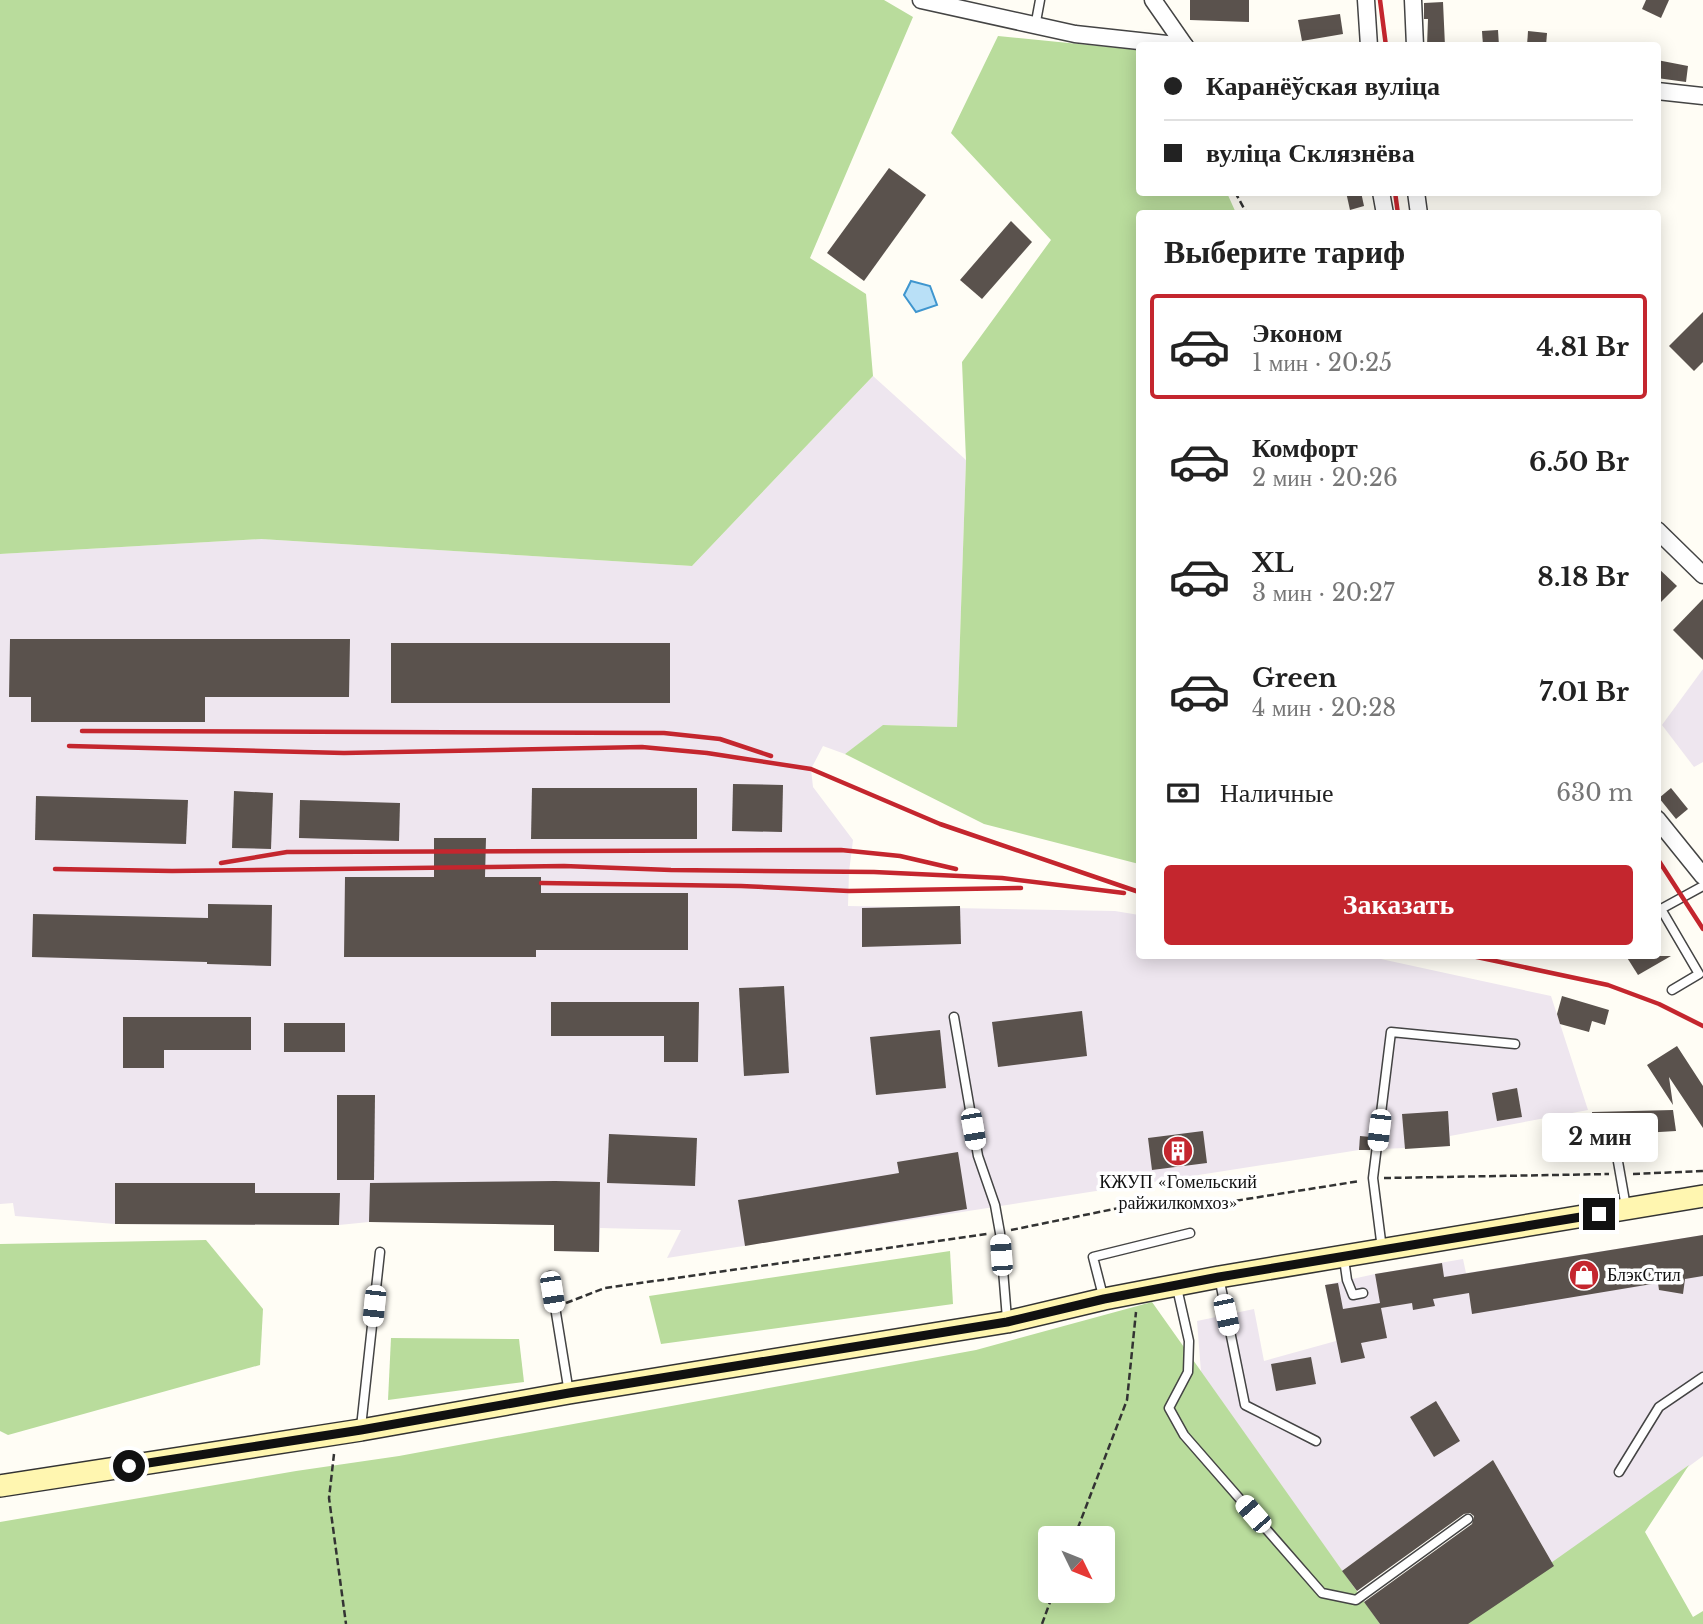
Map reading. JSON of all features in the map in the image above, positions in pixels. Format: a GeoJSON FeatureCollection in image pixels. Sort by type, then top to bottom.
{"type":"FeatureCollection","features":[{"type":"Feature","properties":{"kind":"main road"},"geometry":{"type":"LineString","coordinates":[[0,1486],[361,1430],[569,1393],[1007,1322],[1104,1299],[1219,1277],[1703,1196]]}},
{"type":"Feature","properties":{"kind":"street"},"geometry":{"type":"LineString","coordinates":[[921,0],[1035,27],[1148,42]]}},
{"type":"Feature","properties":{"kind":"street"},"geometry":{"type":"LineString","coordinates":[[1366,0],[1369,42]]}},
{"type":"Feature","properties":{"kind":"street"},"geometry":{"type":"LineString","coordinates":[[1413,0],[1415,42]]}},
{"type":"Feature","properties":{"kind":"street"},"geometry":{"type":"LineString","coordinates":[[1157,2],[1182,42]]}},
{"type":"Feature","properties":{"kind":"street"},"geometry":{"type":"LineString","coordinates":[[1661,91],[1703,96]]}},
{"type":"Feature","properties":{"kind":"street"},"geometry":{"type":"LineString","coordinates":[[1661,534],[1702,573]]}},
{"type":"Feature","properties":{"kind":"street"},"geometry":{"type":"LineString","coordinates":[[1661,824],[1703,876]]}},
{"type":"Feature","properties":{"kind":"lane"},"geometry":{"type":"LineString","coordinates":[[1035,27],[1040,0]]}},
{"type":"Feature","properties":{"kind":"lane"},"geometry":{"type":"LineString","coordinates":[[1661,905],[1703,886]]}},
{"type":"Feature","properties":{"kind":"lane"},"geometry":{"type":"LineString","coordinates":[[1661,909],[1699,974],[1672,990]]}},
{"type":"Feature","properties":{"kind":"lane"},"geometry":{"type":"LineString","coordinates":[[954,1017],[978,1156],[995,1205],[1000,1233],[1007,1322]]}},
{"type":"Feature","properties":{"kind":"lane"},"geometry":{"type":"LineString","coordinates":[[1382,1249],[1373,1178],[1391,1032],[1516,1044]]}},
{"type":"Feature","properties":{"kind":"lane"},"geometry":{"type":"LineString","coordinates":[[1618,1156],[1626,1210]]}},
{"type":"Feature","properties":{"kind":"lane"},"geometry":{"type":"LineString","coordinates":[[1104,1299],[1093,1257],[1190,1233]]}},
{"type":"Feature","properties":{"kind":"lane"},"geometry":{"type":"LineString","coordinates":[[361,1430],[380,1252]]}},
{"type":"Feature","properties":{"kind":"lane"},"geometry":{"type":"LineString","coordinates":[[1343,1256],[1353,1295],[1363,1293]]}},
{"type":"Feature","properties":{"kind":"lane"},"geometry":{"type":"LineString","coordinates":[[550,1276],[569,1393]]}},
{"type":"Feature","properties":{"kind":"lane"},"geometry":{"type":"LineString","coordinates":[[1219,1277],[1245,1405],[1316,1441]]}},
{"type":"Feature","properties":{"kind":"lane"},"geometry":{"type":"LineString","coordinates":[[1177,1286],[1189,1341],[1188,1372],[1169,1408],[1184,1435],[1322,1593],[1356,1600],[1468,1519]]}},
{"type":"Feature","properties":{"kind":"lane"},"geometry":{"type":"LineString","coordinates":[[1619,1472],[1660,1407],[1703,1377]]}},
{"type":"Feature","properties":{"kind":"path"},"geometry":{"type":"LineString","coordinates":[[555,1307],[605,1288],[1000,1233],[1163,1199],[1184,1209],[1373,1178],[1703,1171]]}},
{"type":"Feature","properties":{"kind":"path"},"geometry":{"type":"LineString","coordinates":[[1079,1526],[1127,1399],[1137,1294]]}},
{"type":"Feature","properties":{"kind":"path"},"geometry":{"type":"LineString","coordinates":[[336,1434],[330,1497],[346,1624]]}},
{"type":"Feature","properties":{"kind":"path"},"geometry":{"type":"LineString","coordinates":[[1042,1624],[1050,1603]]}},
{"type":"Feature","properties":{"kind":"shaded area"},"geometry":{"type":"Polygon","coordinates":[[[873,376],[966,460],[957,727],[884,725],[845,754],[823,746],[811,769],[813,787],[853,840],[848,906],[1115,911],[1136,914],[1136,959],[1381,959],[1551,996],[1588,1110],[1450,1136],[1450,1146],[1359,1150],[667,1258],[681,1230],[600,1228],[599,1252],[554,1251],[554,1225],[369,1222],[339,1225],[115,1224],[15,1216],[13,1203],[0,1204],[0,554],[261,539],[692,566],[873,376]]]}},
{"type":"Feature","properties":{"kind":"shaded area"},"geometry":{"type":"Polygon","coordinates":[[[1703,669],[1703,762],[1694,767],[1662,725],[1703,669]]]}},
{"type":"Feature","properties":{"kind":"shaded area"},"geometry":{"type":"Polygon","coordinates":[[[1703,1235],[1703,1456],[1554,1566],[1493,1460],[1342,1571],[1201,1372],[1197,1321],[1254,1309],[1264,1361],[1336,1341],[1325,1285],[1463,1259],[1466,1273],[1703,1235]]]}},
{"type":"Feature","properties":{"kind":"green space"},"geometry":{"type":"Polygon","coordinates":[[[0,0],[884,0],[913,17],[810,258],[866,294],[873,376],[692,566],[261,539],[0,554],[0,0]]]}},
{"type":"Feature","properties":{"kind":"green space"},"geometry":{"type":"Polygon","coordinates":[[[998,36],[1136,50],[1136,196],[1228,196],[1235,210],[1136,210],[1136,863],[984,824],[845,754],[883,725],[957,727],[966,460],[962,362],[1051,240],[951,133],[998,36]]]}},
{"type":"Feature","properties":{"kind":"green space"},"geometry":{"type":"Polygon","coordinates":[[[206,1240],[263,1309],[260,1365],[8,1435],[0,1431],[0,1244],[206,1240]]]}},
{"type":"Feature","properties":{"kind":"green space"},"geometry":{"type":"Polygon","coordinates":[[[950,1251],[953,1304],[661,1344],[649,1296],[950,1251]]]}},
{"type":"Feature","properties":{"kind":"green space"},"geometry":{"type":"Polygon","coordinates":[[[1152,1302],[1380,1624],[0,1624],[0,1522],[399,1456],[976,1350],[1152,1302]]]}},
{"type":"Feature","properties":{"kind":"green space"},"geometry":{"type":"Polygon","coordinates":[[[391,1338],[519,1339],[524,1382],[388,1400],[391,1338]]]}},
{"type":"Feature","properties":{"kind":"green space"},"geometry":{"type":"Polygon","coordinates":[[[1689,1465],[1645,1532],[1693,1617],[1703,1611],[1703,1624],[1465,1624],[1689,1465]]]}},
{"type":"Feature","properties":{"kind":"water"},"geometry":{"type":"Polygon","coordinates":[[[911,281],[930,286],[937,305],[916,312],[904,295],[911,281]]]}},
{"type":"Feature","properties":{"kind":"building"},"geometry":{"type":"Polygon","coordinates":[[[1190,0],[1249,0],[1249,22],[1190,20],[1190,0]]]}},
{"type":"Feature","properties":{"kind":"building"},"geometry":{"type":"Polygon","coordinates":[[[1646,0],[1669,0],[1661,18],[1642,9],[1646,0]]]}},
{"type":"Feature","properties":{"kind":"building"},"geometry":{"type":"Polygon","coordinates":[[[1443,2],[1445,42],[1427,42],[1428,19],[1424,19],[1424,3],[1443,2]]]}},
{"type":"Feature","properties":{"kind":"building"},"geometry":{"type":"Polygon","coordinates":[[[1340,14],[1343,34],[1302,41],[1298,20],[1340,14]]]}},
{"type":"Feature","properties":{"kind":"building"},"geometry":{"type":"Polygon","coordinates":[[[1498,30],[1499,42],[1483,42],[1482,31],[1498,30]]]}},
{"type":"Feature","properties":{"kind":"building"},"geometry":{"type":"Polygon","coordinates":[[[1528,31],[1547,33],[1546,42],[1527,42],[1528,31]]]}},
{"type":"Feature","properties":{"kind":"building"},"geometry":{"type":"Polygon","coordinates":[[[1661,61],[1688,66],[1686,82],[1661,79],[1661,61]]]}},
{"type":"Feature","properties":{"kind":"building"},"geometry":{"type":"Polygon","coordinates":[[[889,168],[926,195],[864,281],[827,253],[889,168]]]}},
{"type":"Feature","properties":{"kind":"building"},"geometry":{"type":"Polygon","coordinates":[[[1347,196],[1362,196],[1364,206],[1350,210],[1347,196]]]}},
{"type":"Feature","properties":{"kind":"building"},"geometry":{"type":"Polygon","coordinates":[[[1011,221],[1032,242],[982,299],[960,280],[1011,221]]]}},
{"type":"Feature","properties":{"kind":"building"},"geometry":{"type":"Polygon","coordinates":[[[1703,312],[1703,362],[1694,371],[1669,346],[1703,312]]]}},
{"type":"Feature","properties":{"kind":"building"},"geometry":{"type":"Polygon","coordinates":[[[1661,571],[1677,586],[1661,602],[1661,571]]]}},
{"type":"Feature","properties":{"kind":"building"},"geometry":{"type":"Polygon","coordinates":[[[1703,599],[1703,660],[1673,630],[1703,599]]]}},
{"type":"Feature","properties":{"kind":"building"},"geometry":{"type":"Polygon","coordinates":[[[10,639],[350,639],[349,697],[205,697],[205,722],[31,722],[31,697],[9,697],[10,639]]]}},
{"type":"Feature","properties":{"kind":"building"},"geometry":{"type":"Polygon","coordinates":[[[391,643],[670,643],[670,703],[391,703],[391,643]]]}},
{"type":"Feature","properties":{"kind":"building"},"geometry":{"type":"Polygon","coordinates":[[[733,784],[783,785],[782,832],[732,831],[733,784]]]}},
{"type":"Feature","properties":{"kind":"building"},"geometry":{"type":"Polygon","coordinates":[[[532,788],[697,788],[697,839],[531,839],[532,788]]]}},
{"type":"Feature","properties":{"kind":"building"},"geometry":{"type":"Polygon","coordinates":[[[1671,788],[1688,809],[1676,819],[1661,800],[1661,796],[1671,788]]]}},
{"type":"Feature","properties":{"kind":"building"},"geometry":{"type":"Polygon","coordinates":[[[234,791],[273,793],[271,849],[232,848],[234,791]]]}},
{"type":"Feature","properties":{"kind":"building"},"geometry":{"type":"Polygon","coordinates":[[[36,796],[188,800],[186,844],[35,840],[36,796]]]}},
{"type":"Feature","properties":{"kind":"building"},"geometry":{"type":"Polygon","coordinates":[[[300,800],[400,803],[399,841],[299,838],[300,800]]]}},
{"type":"Feature","properties":{"kind":"building"},"geometry":{"type":"Polygon","coordinates":[[[434,838],[486,838],[485,877],[541,877],[541,893],[688,893],[688,950],[536,950],[536,957],[344,957],[345,877],[434,877],[434,838]]]}},
{"type":"Feature","properties":{"kind":"building"},"geometry":{"type":"Polygon","coordinates":[[[208,904],[272,905],[271,966],[32,957],[33,914],[208,918],[208,904]]]}},
{"type":"Feature","properties":{"kind":"building"},"geometry":{"type":"Polygon","coordinates":[[[960,906],[961,944],[862,947],[862,908],[960,906]]]}},
{"type":"Feature","properties":{"kind":"building"},"geometry":{"type":"Polygon","coordinates":[[[1661,956],[1671,956],[1638,975],[1628,959],[1661,959],[1661,956]]]}},
{"type":"Feature","properties":{"kind":"building"},"geometry":{"type":"Polygon","coordinates":[[[784,986],[789,1073],[744,1076],[739,988],[784,986]]]}},
{"type":"Feature","properties":{"kind":"building"},"geometry":{"type":"Polygon","coordinates":[[[1562,996],[1609,1010],[1605,1025],[1592,1021],[1589,1032],[1560,1024],[1557,1014],[1562,996]]]}},
{"type":"Feature","properties":{"kind":"building"},"geometry":{"type":"Polygon","coordinates":[[[551,1002],[699,1002],[698,1062],[664,1062],[664,1036],[551,1036],[551,1002]]]}},
{"type":"Feature","properties":{"kind":"building"},"geometry":{"type":"Polygon","coordinates":[[[1082,1011],[1087,1056],[998,1067],[992,1022],[1082,1011]]]}},
{"type":"Feature","properties":{"kind":"building"},"geometry":{"type":"Polygon","coordinates":[[[123,1017],[251,1017],[251,1050],[164,1050],[164,1068],[123,1068],[123,1017]]]}},
{"type":"Feature","properties":{"kind":"building"},"geometry":{"type":"Polygon","coordinates":[[[284,1023],[345,1023],[345,1052],[284,1052],[284,1023]]]}},
{"type":"Feature","properties":{"kind":"building"},"geometry":{"type":"Polygon","coordinates":[[[940,1030],[946,1088],[876,1095],[870,1037],[940,1030]]]}},
{"type":"Feature","properties":{"kind":"building"},"geometry":{"type":"Polygon","coordinates":[[[1677,1046],[1703,1086],[1703,1128],[1669,1077],[1673,1105],[1647,1065],[1677,1046]]]}},
{"type":"Feature","properties":{"kind":"building"},"geometry":{"type":"Polygon","coordinates":[[[1517,1088],[1522,1117],[1497,1121],[1492,1093],[1517,1088]]]}},
{"type":"Feature","properties":{"kind":"building"},"geometry":{"type":"Polygon","coordinates":[[[337,1095],[375,1095],[374,1180],[337,1180],[337,1095]]]}},
{"type":"Feature","properties":{"kind":"building"},"geometry":{"type":"Polygon","coordinates":[[[1673,1110],[1676,1131],[1593,1136],[1592,1112],[1673,1110]]]}},
{"type":"Feature","properties":{"kind":"building"},"geometry":{"type":"Polygon","coordinates":[[[1448,1111],[1450,1146],[1405,1149],[1402,1114],[1448,1111]]]}},
{"type":"Feature","properties":{"kind":"building","name":"КЖУП «Гомельский райжилкомхоз»"},"geometry":{"type":"Polygon","coordinates":[[[1203,1131],[1207,1163],[1152,1170],[1148,1138],[1203,1131]]]}},
{"type":"Feature","properties":{"kind":"building"},"geometry":{"type":"Polygon","coordinates":[[[609,1134],[697,1138],[695,1186],[607,1183],[609,1134]]]}},
{"type":"Feature","properties":{"kind":"building"},"geometry":{"type":"Polygon","coordinates":[[[1360,1136],[1371,1137],[1370,1150],[1359,1150],[1360,1136]]]}},
{"type":"Feature","properties":{"kind":"building"},"geometry":{"type":"Polygon","coordinates":[[[958,1152],[967,1209],[745,1246],[738,1200],[899,1173],[897,1162],[958,1152]]]}},
{"type":"Feature","properties":{"kind":"building"},"geometry":{"type":"Polygon","coordinates":[[[600,1182],[599,1252],[554,1251],[554,1225],[369,1222],[370,1183],[600,1182]]]}},
{"type":"Feature","properties":{"kind":"building"},"geometry":{"type":"Polygon","coordinates":[[[115,1183],[255,1183],[255,1193],[340,1193],[339,1225],[115,1224],[115,1183]]]}},
{"type":"Feature","properties":{"kind":"building","name":"БлэкСтил"},"geometry":{"type":"Polygon","coordinates":[[[1703,1235],[1703,1276],[1685,1279],[1683,1294],[1659,1290],[1658,1283],[1472,1314],[1469,1293],[1433,1299],[1435,1306],[1413,1310],[1412,1303],[1381,1308],[1387,1338],[1361,1343],[1365,1358],[1341,1363],[1325,1285],[1338,1283],[1343,1309],[1380,1303],[1375,1274],[1442,1263],[1444,1277],[1703,1235]]]}},
{"type":"Feature","properties":{"kind":"building"},"geometry":{"type":"Polygon","coordinates":[[[1311,1357],[1316,1384],[1276,1391],[1271,1364],[1311,1357]]]}},
{"type":"Feature","properties":{"kind":"building"},"geometry":{"type":"Polygon","coordinates":[[[1436,1401],[1460,1441],[1434,1457],[1410,1417],[1436,1401]]]}},
{"type":"Feature","properties":{"kind":"building"},"geometry":{"type":"Polygon","coordinates":[[[1493,1460],[1554,1566],[1468,1624],[1380,1624],[1364,1602],[1472,1524],[1474,1516],[1470,1513],[1464,1514],[1357,1591],[1342,1571],[1493,1460]]]}},
{"type":"Feature","properties":{"kind":"railway"},"geometry":{"type":"LineString","coordinates":[[1380,0],[1385,42]]}},
{"type":"Feature","properties":{"kind":"railway"},"geometry":{"type":"LineString","coordinates":[[1396,196],[1397,210]]}},
{"type":"Feature","properties":{"kind":"railway"},"geometry":{"type":"LineString","coordinates":[[82,731],[664,733],[720,739],[771,756]]}},
{"type":"Feature","properties":{"kind":"railway"},"geometry":{"type":"LineString","coordinates":[[69,746],[344,753],[642,747],[707,753],[811,769],[940,824],[1136,891]]}},
{"type":"Feature","properties":{"kind":"railway"},"geometry":{"type":"LineString","coordinates":[[221,863],[287,852],[841,850],[900,856],[956,869]]}},
{"type":"Feature","properties":{"kind":"railway"},"geometry":{"type":"LineString","coordinates":[[1661,864],[1703,929]]}},
{"type":"Feature","properties":{"kind":"railway"},"geometry":{"type":"LineString","coordinates":[[55,869],[172,871],[564,866],[874,872],[1002,878],[1124,893]]}},
{"type":"Feature","properties":{"kind":"railway"},"geometry":{"type":"LineString","coordinates":[[541,883],[741,886],[849,891],[1021,888]]}},
{"type":"Feature","properties":{"kind":"railway"},"geometry":{"type":"LineString","coordinates":[[1486,959],[1608,985],[1659,1004],[1703,1026]]}},
{"type":"Feature","properties":{"kind":"place","name":"КЖУП «Гомельский райжилкомхоз»"},"geometry":{"type":"Point","coordinates":[1178,1151]}},
{"type":"Feature","properties":{"kind":"place","name":"БлэкСтил"},"geometry":{"type":"Point","coordinates":[1584,1275]}},
{"type":"Feature","properties":{"kind":"route"},"geometry":{"type":"LineString","coordinates":[[129,1466],[1007,1322],[1104,1299],[1219,1277],[1599,1214]]}}]}
